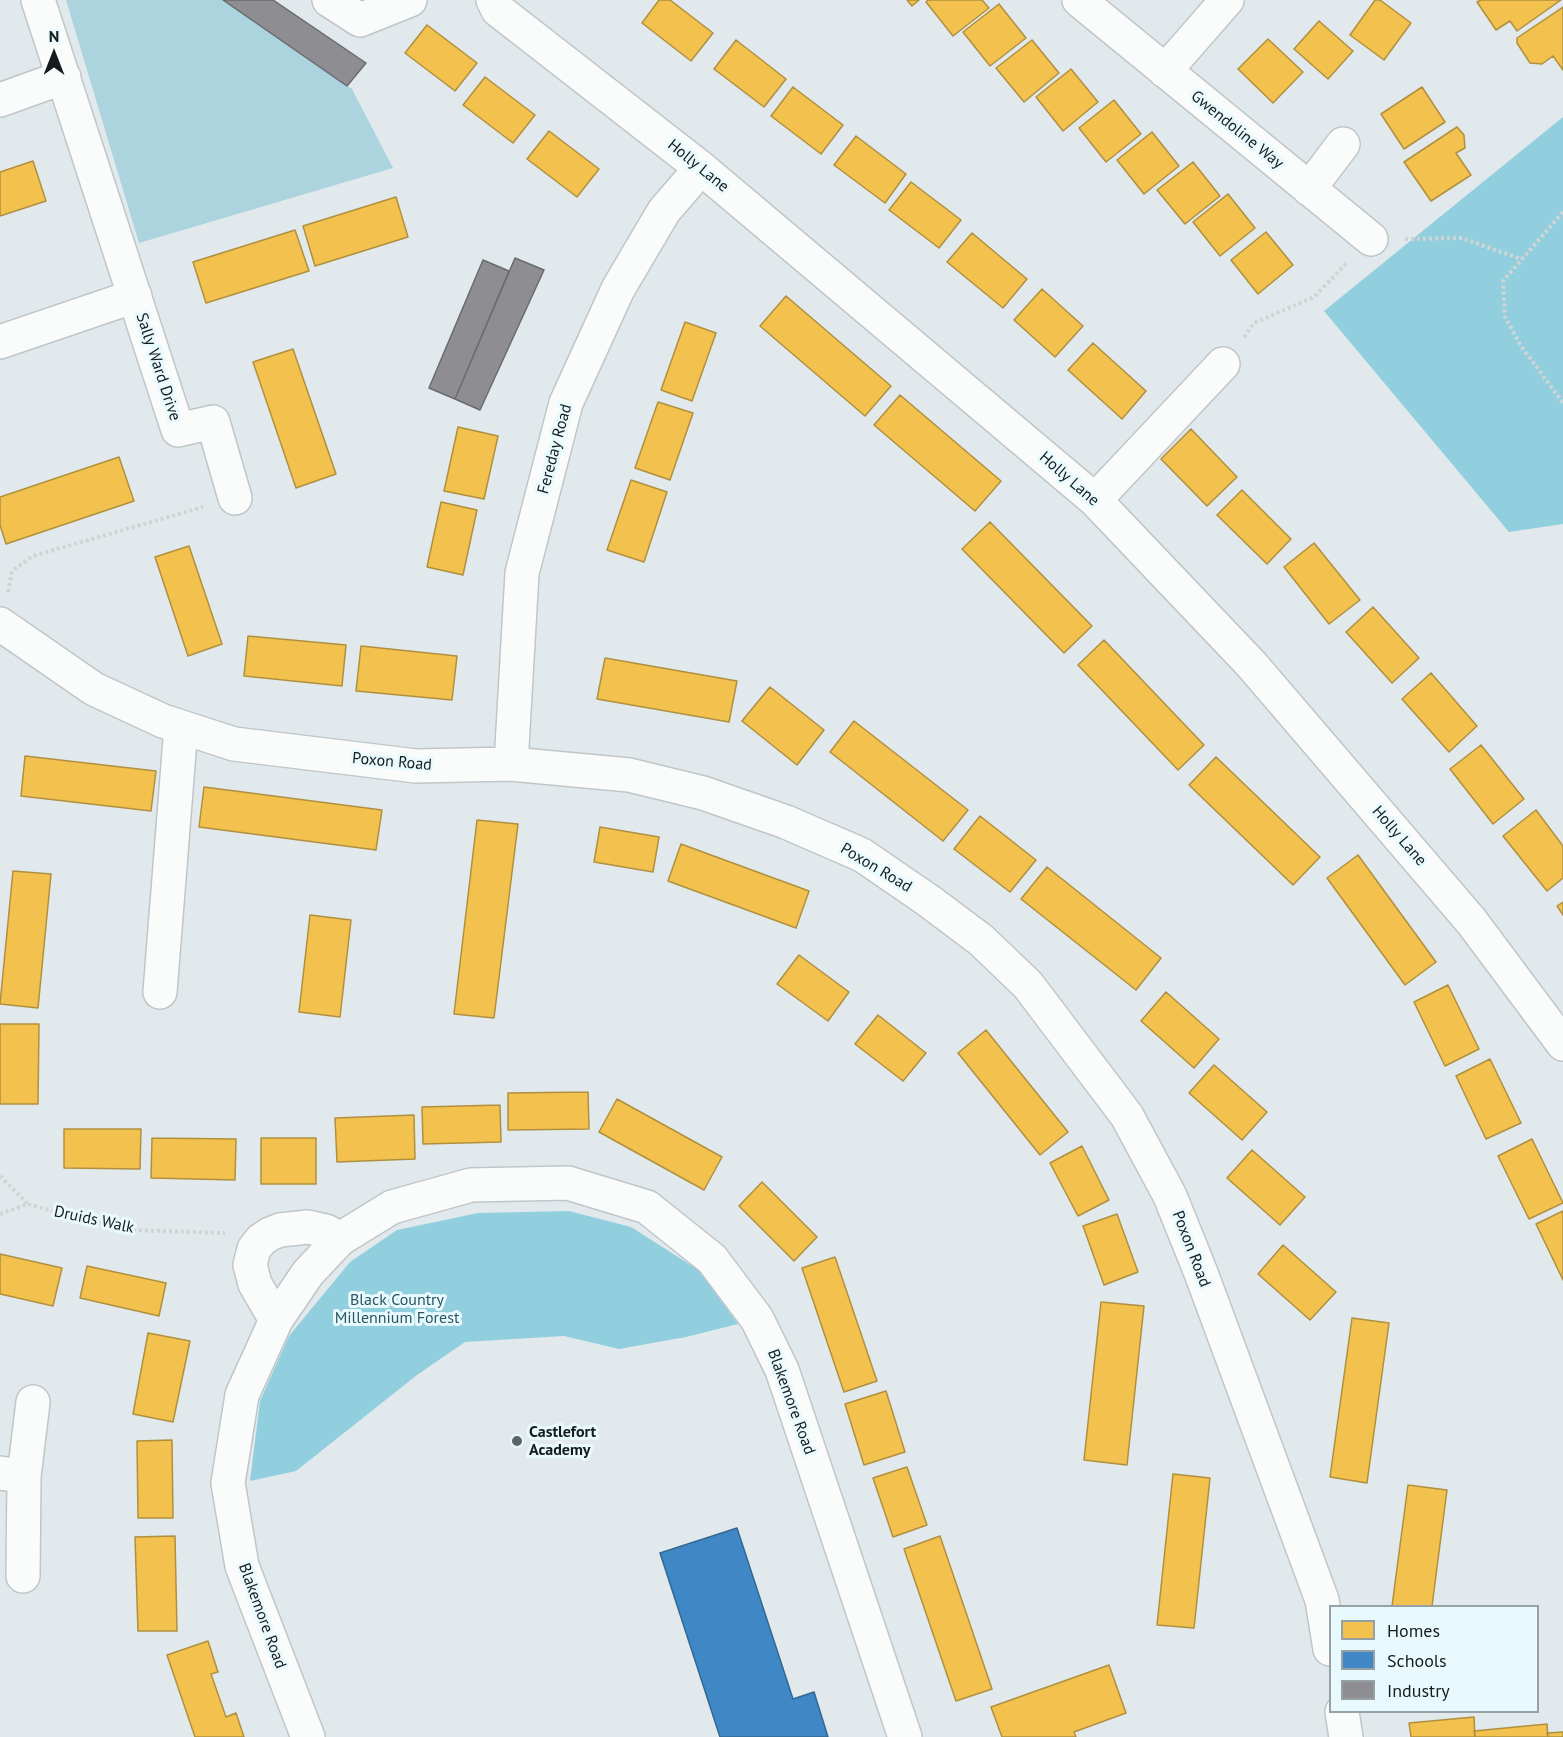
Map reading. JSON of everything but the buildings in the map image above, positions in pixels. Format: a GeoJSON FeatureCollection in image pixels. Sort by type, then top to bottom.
{"type":"FeatureCollection","features":[{"type":"Feature","properties":{"kind":"street","name":"Sally Ward Drive"},"geometry":{"type":"LineString","coordinates":[[38,0],[178,430],[213,422],[235,498]]}},
{"type":"Feature","properties":{"kind":"street"},"geometry":{"type":"LineString","coordinates":[[329,0],[360,20],[410,0]]}},
{"type":"Feature","properties":{"kind":"street","name":"Holly Lane"},"geometry":{"type":"LineString","coordinates":[[493,0],[498,10],[701,168],[1095,500],[1267,682],[1472,922],[1563,1044]]}},
{"type":"Feature","properties":{"kind":"street","name":"Gwendoline Way"},"geometry":{"type":"LineString","coordinates":[[1079,0],[1371,239]]}},
{"type":"Feature","properties":{"kind":"street"},"geometry":{"type":"LineString","coordinates":[[1165,71],[1227,0]]}},
{"type":"Feature","properties":{"kind":"street"},"geometry":{"type":"LineString","coordinates":[[0,100],[64,77]]}},
{"type":"Feature","properties":{"kind":"street"},"geometry":{"type":"LineString","coordinates":[[1309,189],[1344,144]]}},
{"type":"Feature","properties":{"kind":"street","name":"Fereday Road"},"geometry":{"type":"LineString","coordinates":[[511,764],[522,573],[566,404],[618,289],[664,211],[701,168]]}},
{"type":"Feature","properties":{"kind":"street","name":"Sally Ward Drive"},"geometry":{"type":"LineString","coordinates":[[0,342],[135,296]]}},
{"type":"Feature","properties":{"kind":"street"},"geometry":{"type":"LineString","coordinates":[[1095,500],[1223,364]]}},
{"type":"Feature","properties":{"kind":"street","name":"Poxon Road"},"geometry":{"type":"LineString","coordinates":[[0,625],[94,689],[163,721],[234,744],[416,766],[511,764],[629,775],[703,793],[786,822],[862,855],[981,940],[1028,985],[1127,1116],[1170,1196],[1201,1273],[1322,1600],[1329,1643]]}},
{"type":"Feature","properties":{"kind":"street"},"geometry":{"type":"LineString","coordinates":[[160,993],[181,727]]}},
{"type":"Feature","properties":{"kind":"street","name":"Blakemore Road"},"geometry":{"type":"LineString","coordinates":[[308,1737],[242,1566],[228,1483],[242,1395],[276,1320],[308,1273],[340,1239],[392,1207],[471,1185],[568,1183],[647,1207],[712,1260],[757,1319],[782,1370],[904,1737]]}},
{"type":"Feature","properties":{"kind":"street"},"geometry":{"type":"LineString","coordinates":[[276,1320],[255,1284],[250,1265],[254,1249],[261,1240],[280,1230],[308,1227],[326,1231],[340,1239]]}},
{"type":"Feature","properties":{"kind":"street"},"geometry":{"type":"LineString","coordinates":[[24,1576],[12,1474],[33,1402]]}},
{"type":"Feature","properties":{"kind":"street"},"geometry":{"type":"LineString","coordinates":[[1342,1713],[1346,1737]]}},
{"type":"Feature","properties":{"kind":"path"},"geometry":{"type":"LineString","coordinates":[[1563,212],[1503,280],[1505,317],[1521,346],[1563,403]]}},
{"type":"Feature","properties":{"kind":"path"},"geometry":{"type":"LineString","coordinates":[[1223,364],[1254,323],[1314,297],[1371,239],[1462,238],[1521,260]]}},
{"type":"Feature","properties":{"kind":"path"},"geometry":{"type":"LineString","coordinates":[[0,625],[12,571],[33,556],[235,498]]}},
{"type":"Feature","properties":{"kind":"path"},"geometry":{"type":"LineString","coordinates":[[0,1176],[28,1204],[0,1214]]}},
{"type":"Feature","properties":{"kind":"path","name":"Druids Walk"},"geometry":{"type":"LineString","coordinates":[[28,1204],[129,1230],[221,1232],[261,1240]]}},
{"type":"Feature","properties":{"kind":"shaded area"},"geometry":{"type":"Polygon","coordinates":[[[66,0],[223,0],[352,89],[393,168],[139,243],[66,0]]]}},
{"type":"Feature","properties":{"kind":"green space"},"geometry":{"type":"Polygon","coordinates":[[[1563,117],[1563,524],[1509,532],[1324,311],[1563,117]]]}},
{"type":"Feature","properties":{"kind":"green space","name":"Black Country Millennium Forest"},"geometry":{"type":"Polygon","coordinates":[[[569,1211],[631,1227],[700,1271],[738,1324],[686,1337],[619,1349],[564,1336],[465,1342],[417,1375],[296,1471],[250,1481],[260,1401],[289,1336],[350,1262],[397,1230],[478,1213],[569,1211]]]}},
{"type":"Feature","properties":{"kind":"place","name":"Castlefort Academy"},"geometry":{"type":"Point","coordinates":[517,1441]}}]}
